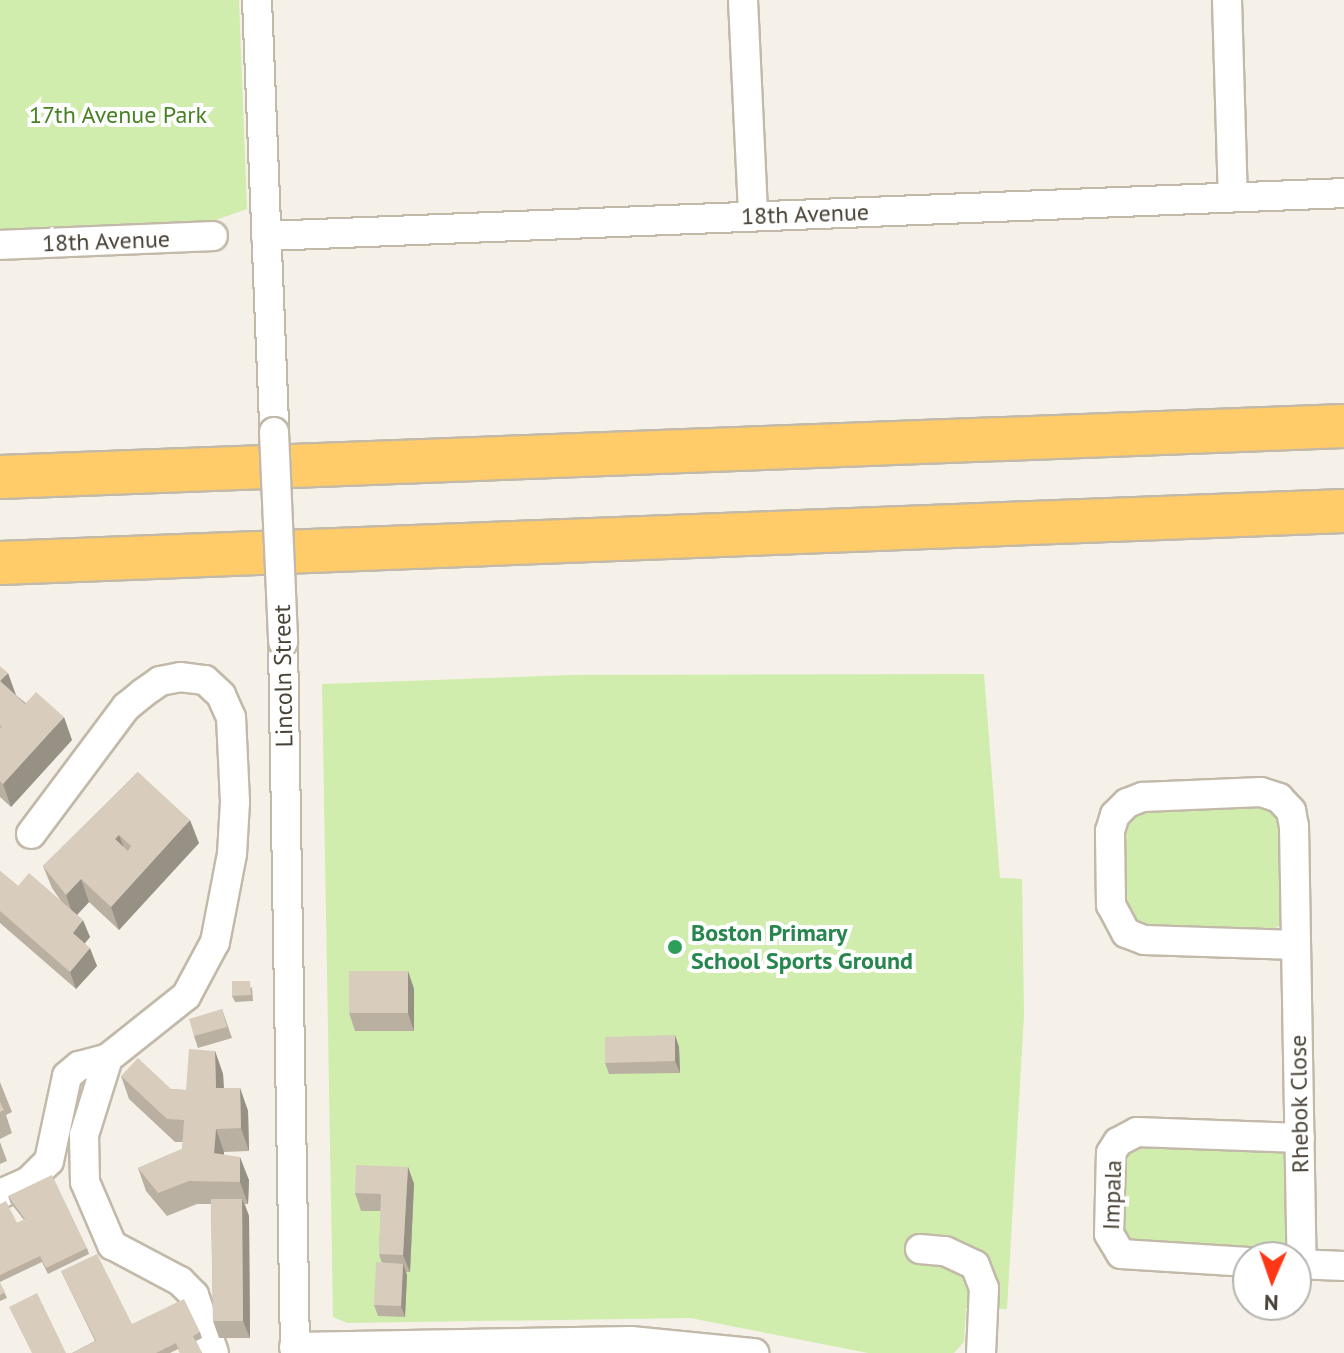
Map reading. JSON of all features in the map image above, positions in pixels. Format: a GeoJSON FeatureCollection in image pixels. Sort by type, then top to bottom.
{"type":"FeatureCollection","features":[{"type":"Feature","properties":{"kind":"highway"},"geometry":{"type":"LineString","coordinates":[[1208,432],[1255,420],[1344,411]]}},
{"type":"Feature","properties":{"kind":"highway"},"geometry":{"type":"LineString","coordinates":[[0,477],[1344,426]]}},
{"type":"Feature","properties":{"kind":"highway"},"geometry":{"type":"LineString","coordinates":[[0,563],[1342,511]]}},
{"type":"Feature","properties":{"kind":"street","name":"Lincoln Street"},"geometry":{"type":"LineString","coordinates":[[257,0],[283,642],[295,1350]]}},
{"type":"Feature","properties":{"kind":"street"},"geometry":{"type":"LineString","coordinates":[[743,0],[753,215]]}},
{"type":"Feature","properties":{"kind":"street"},"geometry":{"type":"LineString","coordinates":[[1227,0],[1233,197]]}},
{"type":"Feature","properties":{"kind":"street","name":"18th Avenue"},"geometry":{"type":"LineString","coordinates":[[266,236],[1344,193]]}},
{"type":"Feature","properties":{"kind":"street","name":"18th Avenue"},"geometry":{"type":"LineString","coordinates":[[0,245],[213,236]]}},
{"type":"Feature","properties":{"kind":"street"},"geometry":{"type":"LineString","coordinates":[[0,1194],[29,1181],[49,1161],[67,1076],[79,1066],[108,1058],[186,996],[215,942],[232,854],[235,802],[231,717],[221,695],[205,680],[180,677],[160,681],[143,693],[126,707],[31,834]]}},
{"type":"Feature","properties":{"kind":"street","name":"Rhebok Close"},"geometry":{"type":"LineString","coordinates":[[1296,945],[1144,940],[1126,933],[1112,912],[1110,831],[1115,815],[1127,803],[1143,797],[1261,792],[1279,798],[1294,818],[1300,1138],[1299,1241]]}},
{"type":"Feature","properties":{"kind":"street"},"geometry":{"type":"LineString","coordinates":[[108,1058],[84,1135],[85,1182],[112,1245],[180,1281],[194,1295],[214,1353]]}},
{"type":"Feature","properties":{"kind":"street","name":"Impala"},"geometry":{"type":"LineString","coordinates":[[1232,1261],[1121,1254],[1111,1242],[1108,1227],[1111,1153],[1124,1137],[1137,1132],[1300,1138]]}},
{"type":"Feature","properties":{"kind":"street"},"geometry":{"type":"LineString","coordinates":[[920,1249],[945,1251],[975,1265],[984,1288],[981,1353]]}},
{"type":"Feature","properties":{"kind":"street"},"geometry":{"type":"LineString","coordinates":[[1312,1265],[1344,1266]]}},
{"type":"Feature","properties":{"kind":"street"},"geometry":{"type":"LineString","coordinates":[[295,1350],[631,1341],[754,1353]]}},
{"type":"Feature","properties":{"kind":"green space","name":"17th Avenue Park"},"geometry":{"type":"Polygon","coordinates":[[[0,0],[239,0],[247,209],[210,222],[0,233],[0,0]]]}},
{"type":"Feature","properties":{"kind":"green space","name":"Boston Primary School Sports Ground"},"geometry":{"type":"Polygon","coordinates":[[[984,674],[1000,878],[1022,879],[1024,1015],[1007,1309],[966,1308],[964,1342],[954,1353],[868,1353],[690,1318],[347,1323],[333,1317],[322,684],[572,675],[984,674]]]}},
{"type":"Feature","properties":{"kind":"green space"},"geometry":{"type":"Polygon","coordinates":[[[1264,802],[1280,813],[1280,925],[1268,933],[1139,928],[1121,906],[1124,819],[1136,809],[1264,802]]]}},
{"type":"Feature","properties":{"kind":"green space"},"geometry":{"type":"Polygon","coordinates":[[[1131,1145],[1279,1149],[1288,1160],[1288,1241],[1232,1241],[1232,1253],[1136,1249],[1117,1226],[1119,1164],[1131,1145]]]}},
{"type":"Feature","properties":{"kind":"building"},"geometry":{"type":"Polygon","coordinates":[[[0,666],[8,673],[0,681],[0,666]]]}},
{"type":"Feature","properties":{"kind":"building"},"geometry":{"type":"Polygon","coordinates":[[[0,681],[25,704],[36,692],[64,717],[3,784],[0,781],[0,681]]]}},
{"type":"Feature","properties":{"kind":"building"},"geometry":{"type":"Polygon","coordinates":[[[138,772],[190,820],[111,907],[81,879],[66,895],[43,866],[138,772]],[[119,835],[115,839],[128,851],[131,846],[119,835]]]}},
{"type":"Feature","properties":{"kind":"building"},"geometry":{"type":"Polygon","coordinates":[[[0,871],[18,886],[29,873],[83,920],[73,933],[90,948],[70,972],[0,911],[0,871]]]}},
{"type":"Feature","properties":{"kind":"building"},"geometry":{"type":"Polygon","coordinates":[[[349,971],[408,971],[408,1013],[349,1013],[349,971]]]}},
{"type":"Feature","properties":{"kind":"building"},"geometry":{"type":"Polygon","coordinates":[[[232,981],[250,981],[251,995],[232,996],[232,981]]]}},
{"type":"Feature","properties":{"kind":"building"},"geometry":{"type":"Polygon","coordinates":[[[222,1009],[227,1027],[194,1036],[189,1019],[222,1009]]]}},
{"type":"Feature","properties":{"kind":"building"},"geometry":{"type":"Polygon","coordinates":[[[675,1035],[675,1061],[605,1063],[605,1037],[675,1035]]]}},
{"type":"Feature","properties":{"kind":"building"},"geometry":{"type":"Polygon","coordinates":[[[189,1049],[215,1051],[216,1088],[240,1088],[241,1128],[216,1129],[214,1153],[240,1157],[240,1182],[189,1181],[158,1193],[138,1168],[182,1149],[184,1120],[167,1119],[121,1076],[138,1058],[171,1089],[186,1090],[189,1049]]]}},
{"type":"Feature","properties":{"kind":"building"},"geometry":{"type":"Polygon","coordinates":[[[356,1165],[408,1167],[403,1255],[379,1254],[381,1194],[355,1193],[356,1165]]]}},
{"type":"Feature","properties":{"kind":"building"},"geometry":{"type":"Polygon","coordinates":[[[52,1175],[87,1248],[46,1268],[40,1256],[0,1275],[0,1204],[6,1201],[17,1223],[25,1219],[8,1196],[52,1175]]]}},
{"type":"Feature","properties":{"kind":"building"},"geometry":{"type":"Polygon","coordinates":[[[211,1199],[242,1199],[243,1321],[213,1321],[211,1199]]]}},
{"type":"Feature","properties":{"kind":"building"},"geometry":{"type":"Polygon","coordinates":[[[97,1254],[132,1324],[184,1299],[200,1332],[193,1336],[202,1353],[180,1353],[176,1343],[156,1353],[72,1353],[96,1341],[61,1271],[97,1254]]]}},
{"type":"Feature","properties":{"kind":"building"},"geometry":{"type":"Polygon","coordinates":[[[376,1262],[403,1264],[401,1306],[374,1305],[376,1262]]]}},
{"type":"Feature","properties":{"kind":"building"},"geometry":{"type":"Polygon","coordinates":[[[37,1293],[66,1353],[32,1353],[9,1307],[37,1293]]]}},
{"type":"Feature","properties":{"kind":"place","name":"Boston Primary School Sports Ground"},"geometry":{"type":"Point","coordinates":[675,947]}}]}
